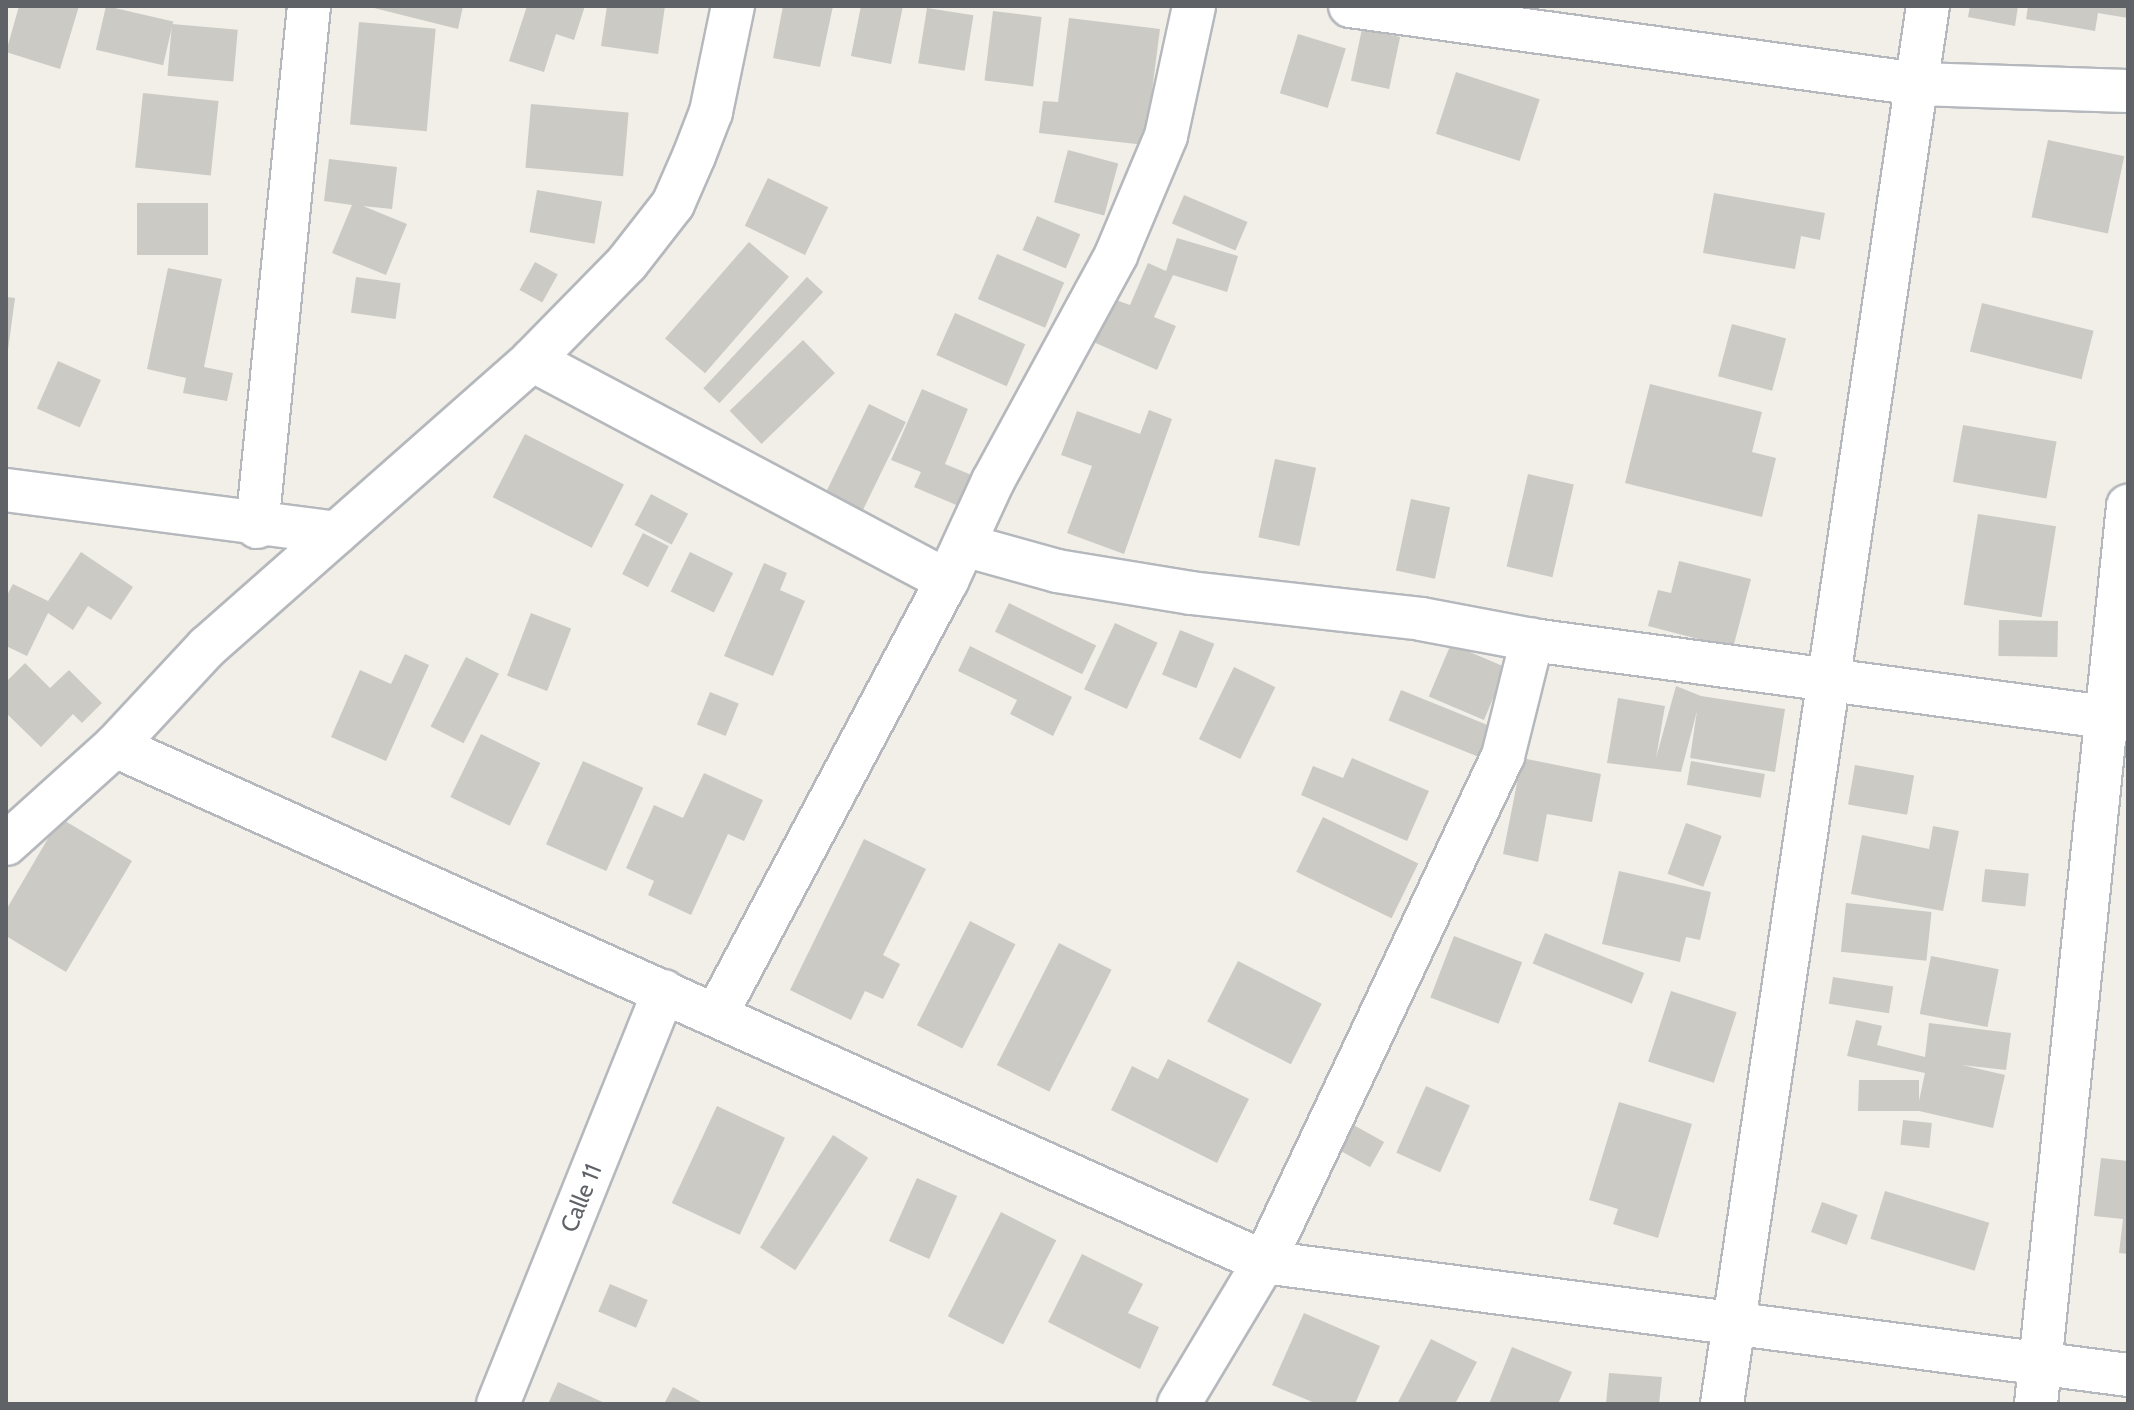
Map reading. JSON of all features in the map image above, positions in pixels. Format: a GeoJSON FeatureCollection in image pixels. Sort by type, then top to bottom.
{"type":"FeatureCollection","features":[{"type":"Feature","properties":{"kind":"street"},"geometry":{"type":"LineString","coordinates":[[257,527],[309,6]]}},
{"type":"Feature","properties":{"kind":"street"},"geometry":{"type":"LineString","coordinates":[[6,844],[115,746],[207,647],[532,360],[618,272],[673,204],[711,112],[733,6]]}},
{"type":"Feature","properties":{"kind":"street"},"geometry":{"type":"LineString","coordinates":[[716,1015],[1116,255],[1166,136],[1194,6]]}},
{"type":"Feature","properties":{"kind":"street"},"geometry":{"type":"LineString","coordinates":[[1350,6],[1918,84],[2128,91]]}},
{"type":"Feature","properties":{"kind":"street"},"geometry":{"type":"LineString","coordinates":[[1722,1404],[1928,6]]}},
{"type":"Feature","properties":{"kind":"street"},"geometry":{"type":"LineString","coordinates":[[532,360],[956,563],[1421,619],[1532,640],[2117,719]]}},
{"type":"Feature","properties":{"kind":"street"},"geometry":{"type":"LineString","coordinates":[[6,490],[257,527],[336,533]]}},
{"type":"Feature","properties":{"kind":"street"},"geometry":{"type":"LineString","coordinates":[[2038,1384],[2117,719],[2128,506]]}},
{"type":"Feature","properties":{"kind":"street"},"geometry":{"type":"LineString","coordinates":[[1179,1404],[1264,1262],[1503,756],[1532,640]]}},
{"type":"Feature","properties":{"kind":"street"},"geometry":{"type":"LineString","coordinates":[[115,746],[1264,1262],[1734,1323],[2038,1384],[2128,1375]]}},
{"type":"Feature","properties":{"kind":"street","name":"Calle 11"},"geometry":{"type":"LineString","coordinates":[[498,1404],[664,991]]}},
{"type":"Feature","properties":{"kind":"building"},"geometry":{"type":"Polygon","coordinates":[[[19,6],[79,6],[60,69],[6,52],[19,6]]]}},
{"type":"Feature","properties":{"kind":"building"},"geometry":{"type":"Polygon","coordinates":[[[106,6],[173,22],[163,65],[96,50],[106,6]]]}},
{"type":"Feature","properties":{"kind":"building"},"geometry":{"type":"Polygon","coordinates":[[[366,6],[463,6],[458,29],[366,6]]]}},
{"type":"Feature","properties":{"kind":"building"},"geometry":{"type":"Polygon","coordinates":[[[527,6],[585,6],[574,40],[556,34],[544,72],[509,61],[527,6]]]}},
{"type":"Feature","properties":{"kind":"building"},"geometry":{"type":"Polygon","coordinates":[[[607,6],[665,6],[658,54],[601,46],[607,6]]]}},
{"type":"Feature","properties":{"kind":"building"},"geometry":{"type":"Polygon","coordinates":[[[783,6],[833,6],[820,67],[773,58],[783,6]]]}},
{"type":"Feature","properties":{"kind":"building"},"geometry":{"type":"Polygon","coordinates":[[[861,6],[903,6],[891,64],[851,56],[861,6]]]}},
{"type":"Feature","properties":{"kind":"building"},"geometry":{"type":"Polygon","coordinates":[[[1970,6],[2018,6],[2015,26],[1968,17],[1970,6]]]}},
{"type":"Feature","properties":{"kind":"building"},"geometry":{"type":"Polygon","coordinates":[[[2028,6],[2128,6],[2128,18],[2098,13],[2095,31],[2026,19],[2028,6]]]}},
{"type":"Feature","properties":{"kind":"building"},"geometry":{"type":"Polygon","coordinates":[[[927,8],[973,15],[965,71],[918,63],[927,8]]]}},
{"type":"Feature","properties":{"kind":"building"},"geometry":{"type":"Polygon","coordinates":[[[993,11],[1042,17],[1033,86],[984,80],[993,11]]]}},
{"type":"Feature","properties":{"kind":"building"},"geometry":{"type":"Polygon","coordinates":[[[1069,18],[1160,29],[1145,145],[1039,133],[1043,101],[1058,102],[1069,18]]]}},
{"type":"Feature","properties":{"kind":"building"},"geometry":{"type":"Polygon","coordinates":[[[359,22],[436,29],[427,131],[350,125],[359,22]]]}},
{"type":"Feature","properties":{"kind":"building"},"geometry":{"type":"Polygon","coordinates":[[[172,24],[238,30],[233,82],[167,76],[172,24]]]}},
{"type":"Feature","properties":{"kind":"building"},"geometry":{"type":"Polygon","coordinates":[[[1362,29],[1400,37],[1389,89],[1351,81],[1362,29]]]}},
{"type":"Feature","properties":{"kind":"building"},"geometry":{"type":"Polygon","coordinates":[[[1298,34],[1346,49],[1328,108],[1280,93],[1298,34]]]}},
{"type":"Feature","properties":{"kind":"building"},"geometry":{"type":"Polygon","coordinates":[[[1456,72],[1540,99],[1520,161],[1436,134],[1456,72]]]}},
{"type":"Feature","properties":{"kind":"building"},"geometry":{"type":"Polygon","coordinates":[[[143,93],[219,101],[211,176],[135,168],[143,93]]]}},
{"type":"Feature","properties":{"kind":"building"},"geometry":{"type":"Polygon","coordinates":[[[531,104],[629,113],[623,176],[525,168],[531,104]]]}},
{"type":"Feature","properties":{"kind":"building"},"geometry":{"type":"Polygon","coordinates":[[[2048,140],[2124,156],[2108,233],[2032,217],[2048,140]]]}},
{"type":"Feature","properties":{"kind":"building"},"geometry":{"type":"Polygon","coordinates":[[[1068,150],[1118,163],[1104,216],[1054,202],[1068,150]]]}},
{"type":"Feature","properties":{"kind":"building"},"geometry":{"type":"Polygon","coordinates":[[[329,159],[397,167],[392,209],[363,206],[407,224],[386,275],[332,253],[352,205],[324,201],[329,159]]]}},
{"type":"Feature","properties":{"kind":"building"},"geometry":{"type":"Polygon","coordinates":[[[768,178],[828,207],[805,255],[745,226],[768,178]]]}},
{"type":"Feature","properties":{"kind":"building"},"geometry":{"type":"Polygon","coordinates":[[[537,190],[602,201],[595,244],[530,232],[537,190]]]}},
{"type":"Feature","properties":{"kind":"building"},"geometry":{"type":"Polygon","coordinates":[[[1714,193],[1825,213],[1820,240],[1801,236],[1795,269],[1703,253],[1714,193]]]}},
{"type":"Feature","properties":{"kind":"building"},"geometry":{"type":"Polygon","coordinates":[[[1184,195],[1248,222],[1235,250],[1172,224],[1184,195]]]}},
{"type":"Feature","properties":{"kind":"building"},"geometry":{"type":"Polygon","coordinates":[[[137,203],[208,203],[208,255],[137,255],[137,203]]]}},
{"type":"Feature","properties":{"kind":"building"},"geometry":{"type":"Polygon","coordinates":[[[1037,216],[1080,234],[1066,268],[1023,250],[1037,216]]]}},
{"type":"Feature","properties":{"kind":"building"},"geometry":{"type":"Polygon","coordinates":[[[1177,238],[1238,256],[1227,292],[1173,275],[1154,317],[1176,326],[1157,370],[1091,341],[1110,298],[1130,305],[1148,263],[1166,271],[1177,238]]]}},
{"type":"Feature","properties":{"kind":"building"},"geometry":{"type":"Polygon","coordinates":[[[749,242],[789,277],[705,373],[665,339],[749,242]]]}},
{"type":"Feature","properties":{"kind":"building"},"geometry":{"type":"Polygon","coordinates":[[[997,254],[1064,283],[1045,328],[978,299],[997,254]]]}},
{"type":"Feature","properties":{"kind":"building"},"geometry":{"type":"Polygon","coordinates":[[[535,262],[558,275],[542,303],[519,290],[535,262]]]}},
{"type":"Feature","properties":{"kind":"building"},"geometry":{"type":"Polygon","coordinates":[[[168,268],[222,279],[204,367],[233,373],[227,401],[183,393],[186,378],[147,369],[168,268]]]}},
{"type":"Feature","properties":{"kind":"building"},"geometry":{"type":"Polygon","coordinates":[[[356,277],[401,283],[396,319],[351,313],[356,277]]]}},
{"type":"Feature","properties":{"kind":"building"},"geometry":{"type":"Polygon","coordinates":[[[807,277],[823,292],[719,403],[703,388],[807,277]]]}},
{"type":"Feature","properties":{"kind":"building"},"geometry":{"type":"Polygon","coordinates":[[[6,297],[15,298],[8,350],[6,350],[6,297]]]}},
{"type":"Feature","properties":{"kind":"building"},"geometry":{"type":"Polygon","coordinates":[[[1982,303],[2094,331],[2081,379],[1970,352],[1982,303]]]}},
{"type":"Feature","properties":{"kind":"building"},"geometry":{"type":"Polygon","coordinates":[[[955,313],[1025,344],[1007,386],[936,355],[955,313]]]}},
{"type":"Feature","properties":{"kind":"building"},"geometry":{"type":"Polygon","coordinates":[[[1732,324],[1786,338],[1772,391],[1718,376],[1732,324]]]}},
{"type":"Feature","properties":{"kind":"building"},"geometry":{"type":"Polygon","coordinates":[[[803,340],[835,373],[762,444],[730,411],[803,340]]]}},
{"type":"Feature","properties":{"kind":"building"},"geometry":{"type":"Polygon","coordinates":[[[58,361],[101,380],[80,428],[37,409],[58,361]]]}},
{"type":"Feature","properties":{"kind":"building"},"geometry":{"type":"Polygon","coordinates":[[[1650,384],[1762,412],[1752,452],[1776,458],[1762,517],[1625,483],[1650,384]]]}},
{"type":"Feature","properties":{"kind":"building"},"geometry":{"type":"Polygon","coordinates":[[[922,389],[968,409],[945,464],[974,476],[961,507],[914,487],[921,472],[891,460],[922,389]]]}},
{"type":"Feature","properties":{"kind":"building"},"geometry":{"type":"Polygon","coordinates":[[[869,404],[906,422],[861,514],[824,496],[869,404]]]}},
{"type":"Feature","properties":{"kind":"building"},"geometry":{"type":"Polygon","coordinates":[[[1149,410],[1172,419],[1124,554],[1067,533],[1092,466],[1061,455],[1077,411],[1140,434],[1149,410]]]}},
{"type":"Feature","properties":{"kind":"building"},"geometry":{"type":"Polygon","coordinates":[[[1963,425],[2057,441],[2046,499],[1953,482],[1963,425]]]}},
{"type":"Feature","properties":{"kind":"building"},"geometry":{"type":"Polygon","coordinates":[[[525,434],[624,484],[592,548],[493,497],[525,434]]]}},
{"type":"Feature","properties":{"kind":"building"},"geometry":{"type":"Polygon","coordinates":[[[1275,459],[1316,468],[1299,546],[1258,537],[1275,459]]]}},
{"type":"Feature","properties":{"kind":"building"},"geometry":{"type":"Polygon","coordinates":[[[1528,474],[1574,485],[1552,577],[1507,567],[1528,474]]]}},
{"type":"Feature","properties":{"kind":"building"},"geometry":{"type":"Polygon","coordinates":[[[651,494],[688,514],[672,545],[635,525],[651,494]]]}},
{"type":"Feature","properties":{"kind":"building"},"geometry":{"type":"Polygon","coordinates":[[[1411,499],[1450,507],[1435,579],[1396,570],[1411,499]]]}},
{"type":"Feature","properties":{"kind":"building"},"geometry":{"type":"Polygon","coordinates":[[[1978,514],[2056,526],[2042,617],[1964,605],[1978,514]]]}},
{"type":"Feature","properties":{"kind":"building"},"geometry":{"type":"Polygon","coordinates":[[[643,533],[669,546],[648,587],[622,574],[643,533]]]}},
{"type":"Feature","properties":{"kind":"building"},"geometry":{"type":"Polygon","coordinates":[[[81,552],[133,587],[111,620],[88,606],[73,630],[48,613],[27,656],[6,646],[6,597],[13,584],[48,601],[81,552]]]}},
{"type":"Feature","properties":{"kind":"building"},"geometry":{"type":"Polygon","coordinates":[[[690,552],[733,573],[714,613],[671,592],[690,552]]]}},
{"type":"Feature","properties":{"kind":"building"},"geometry":{"type":"Polygon","coordinates":[[[1679,561],[1751,579],[1733,648],[1648,626],[1658,590],[1671,593],[1679,561]]]}},
{"type":"Feature","properties":{"kind":"building"},"geometry":{"type":"Polygon","coordinates":[[[764,563],[787,573],[780,590],[805,601],[773,676],[724,656],[764,563]]]}},
{"type":"Feature","properties":{"kind":"building"},"geometry":{"type":"Polygon","coordinates":[[[1009,603],[1096,646],[1082,674],[995,632],[1009,603]]]}},
{"type":"Feature","properties":{"kind":"building"},"geometry":{"type":"Polygon","coordinates":[[[531,613],[571,628],[547,691],[507,676],[531,613]]]}},
{"type":"Feature","properties":{"kind":"building"},"geometry":{"type":"Polygon","coordinates":[[[1999,620],[2058,621],[2057,657],[1998,656],[1999,620]]]}},
{"type":"Feature","properties":{"kind":"building"},"geometry":{"type":"Polygon","coordinates":[[[1115,623],[1158,643],[1127,709],[1084,689],[1115,623]]]}},
{"type":"Feature","properties":{"kind":"building"},"geometry":{"type":"Polygon","coordinates":[[[1180,630],[1214,644],[1196,688],[1162,675],[1180,630]]]}},
{"type":"Feature","properties":{"kind":"building"},"geometry":{"type":"Polygon","coordinates":[[[1451,644],[1506,667],[1484,720],[1429,696],[1451,644]]]}},
{"type":"Feature","properties":{"kind":"building"},"geometry":{"type":"Polygon","coordinates":[[[970,646],[1072,697],[1053,736],[1010,714],[1017,700],[958,671],[970,646]]]}},
{"type":"Feature","properties":{"kind":"building"},"geometry":{"type":"Polygon","coordinates":[[[405,654],[429,665],[386,761],[331,737],[360,670],[391,684],[405,654]]]}},
{"type":"Feature","properties":{"kind":"building"},"geometry":{"type":"Polygon","coordinates":[[[466,657],[499,674],[464,743],[431,726],[466,657]]]}},
{"type":"Feature","properties":{"kind":"building"},"geometry":{"type":"Polygon","coordinates":[[[25,663],[50,688],[69,670],[102,703],[82,723],[73,714],[41,747],[6,713],[6,682],[25,663]]]}},
{"type":"Feature","properties":{"kind":"building"},"geometry":{"type":"Polygon","coordinates":[[[1234,667],[1275,687],[1240,759],[1199,739],[1234,667]]]}},
{"type":"Feature","properties":{"kind":"building"},"geometry":{"type":"Polygon","coordinates":[[[1676,686],[1701,696],[1785,709],[1775,772],[1690,758],[1697,711],[1681,772],[1607,763],[1618,698],[1665,706],[1656,758],[1676,686]]]}},
{"type":"Feature","properties":{"kind":"building"},"geometry":{"type":"Polygon","coordinates":[[[1401,690],[1490,726],[1478,757],[1389,721],[1401,690]]]}},
{"type":"Feature","properties":{"kind":"building"},"geometry":{"type":"Polygon","coordinates":[[[710,692],[739,704],[726,736],[697,724],[710,692]]]}},
{"type":"Feature","properties":{"kind":"building"},"geometry":{"type":"Polygon","coordinates":[[[481,734],[540,763],[510,826],[450,797],[481,734]]]}},
{"type":"Feature","properties":{"kind":"building"},"geometry":{"type":"Polygon","coordinates":[[[1352,758],[1429,791],[1407,841],[1301,795],[1313,766],[1343,778],[1352,758]]]}},
{"type":"Feature","properties":{"kind":"building"},"geometry":{"type":"Polygon","coordinates":[[[1522,758],[1601,774],[1592,822],[1547,814],[1538,862],[1503,854],[1522,758]]]}},
{"type":"Feature","properties":{"kind":"building"},"geometry":{"type":"Polygon","coordinates":[[[583,761],[643,788],[606,871],[546,844],[583,761]]]}},
{"type":"Feature","properties":{"kind":"building"},"geometry":{"type":"Polygon","coordinates":[[[1691,761],[1765,774],[1761,798],[1687,785],[1691,761]]]}},
{"type":"Feature","properties":{"kind":"building"},"geometry":{"type":"Polygon","coordinates":[[[1855,765],[1914,775],[1907,815],[1848,804],[1855,765]]]}},
{"type":"Feature","properties":{"kind":"building"},"geometry":{"type":"Polygon","coordinates":[[[704,773],[763,800],[744,841],[728,834],[691,915],[648,895],[654,881],[626,868],[654,805],[683,818],[704,773]]]}},
{"type":"Feature","properties":{"kind":"building"},"geometry":{"type":"Polygon","coordinates":[[[1323,817],[1418,863],[1392,918],[1296,872],[1323,817]]]}},
{"type":"Feature","properties":{"kind":"building"},"geometry":{"type":"Polygon","coordinates":[[[60,818],[132,861],[66,972],[6,936],[6,910],[60,818]]]}},
{"type":"Feature","properties":{"kind":"building"},"geometry":{"type":"Polygon","coordinates":[[[1686,823],[1722,836],[1703,887],[1668,874],[1686,823]]]}},
{"type":"Feature","properties":{"kind":"building"},"geometry":{"type":"Polygon","coordinates":[[[1933,826],[1959,831],[1943,911],[1851,894],[1862,835],[1929,849],[1933,826]]]}},
{"type":"Feature","properties":{"kind":"building"},"geometry":{"type":"Polygon","coordinates":[[[864,839],[926,869],[883,955],[900,964],[883,999],[865,991],[851,1020],[790,990],[864,839]]]}},
{"type":"Feature","properties":{"kind":"building"},"geometry":{"type":"Polygon","coordinates":[[[1985,869],[2029,874],[2025,906],[1982,902],[1985,869]]]}},
{"type":"Feature","properties":{"kind":"building"},"geometry":{"type":"Polygon","coordinates":[[[1619,871],[1711,892],[1700,940],[1686,937],[1680,962],[1602,944],[1619,871]]]}},
{"type":"Feature","properties":{"kind":"building"},"geometry":{"type":"Polygon","coordinates":[[[1846,903],[1932,912],[1926,961],[1841,952],[1846,903]]]}},
{"type":"Feature","properties":{"kind":"building"},"geometry":{"type":"Polygon","coordinates":[[[970,921],[1015,944],[962,1048],[917,1025],[970,921]]]}},
{"type":"Feature","properties":{"kind":"building"},"geometry":{"type":"Polygon","coordinates":[[[1545,933],[1644,973],[1632,1004],[1533,964],[1545,933]]]}},
{"type":"Feature","properties":{"kind":"building"},"geometry":{"type":"Polygon","coordinates":[[[1454,936],[1522,962],[1498,1024],[1430,998],[1454,936]]]}},
{"type":"Feature","properties":{"kind":"building"},"geometry":{"type":"Polygon","coordinates":[[[1059,943],[1112,970],[1049,1092],[997,1065],[1059,943]]]}},
{"type":"Feature","properties":{"kind":"building"},"geometry":{"type":"Polygon","coordinates":[[[1931,956],[1999,969],[1987,1027],[1920,1014],[1931,956]]]}},
{"type":"Feature","properties":{"kind":"building"},"geometry":{"type":"Polygon","coordinates":[[[1238,961],[1322,1004],[1291,1064],[1207,1022],[1238,961]]]}},
{"type":"Feature","properties":{"kind":"building"},"geometry":{"type":"Polygon","coordinates":[[[1833,977],[1893,987],[1889,1013],[1829,1004],[1833,977]]]}},
{"type":"Feature","properties":{"kind":"building"},"geometry":{"type":"Polygon","coordinates":[[[1671,991],[1737,1012],[1714,1083],[1648,1061],[1671,991]]]}},
{"type":"Feature","properties":{"kind":"building"},"geometry":{"type":"Polygon","coordinates":[[[1856,1020],[1882,1026],[1877,1045],[1925,1057],[1929,1023],[2011,1033],[2006,1070],[1962,1065],[2005,1075],[1993,1128],[1919,1111],[1858,1111],[1859,1080],[1919,1080],[1919,1101],[1925,1073],[1847,1056],[1856,1020]]]}},
{"type":"Feature","properties":{"kind":"building"},"geometry":{"type":"Polygon","coordinates":[[[1168,1059],[1249,1099],[1217,1163],[1111,1110],[1132,1066],[1158,1079],[1168,1059]]]}},
{"type":"Feature","properties":{"kind":"building"},"geometry":{"type":"Polygon","coordinates":[[[1426,1086],[1470,1106],[1440,1172],[1396,1153],[1426,1086]]]}},
{"type":"Feature","properties":{"kind":"building"},"geometry":{"type":"Polygon","coordinates":[[[1619,1102],[1692,1124],[1658,1238],[1613,1224],[1618,1209],[1589,1200],[1619,1102]]]}},
{"type":"Feature","properties":{"kind":"building"},"geometry":{"type":"Polygon","coordinates":[[[717,1106],[785,1138],[740,1235],[672,1203],[717,1106]]]}},
{"type":"Feature","properties":{"kind":"building"},"geometry":{"type":"Polygon","coordinates":[[[1903,1120],[1932,1123],[1929,1148],[1900,1145],[1903,1120]]]}},
{"type":"Feature","properties":{"kind":"building"},"geometry":{"type":"Polygon","coordinates":[[[1350,1123],[1384,1142],[1370,1167],[1336,1148],[1350,1123]]]}},
{"type":"Feature","properties":{"kind":"building"},"geometry":{"type":"Polygon","coordinates":[[[833,1135],[868,1158],[795,1270],[760,1247],[833,1135]]]}},
{"type":"Feature","properties":{"kind":"building"},"geometry":{"type":"Polygon","coordinates":[[[2101,1158],[2128,1161],[2128,1254],[2119,1253],[2123,1219],[2094,1216],[2101,1158]]]}},
{"type":"Feature","properties":{"kind":"building"},"geometry":{"type":"Polygon","coordinates":[[[917,1178],[957,1196],[929,1259],[889,1241],[917,1178]]]}},
{"type":"Feature","properties":{"kind":"building"},"geometry":{"type":"Polygon","coordinates":[[[1885,1191],[1989,1223],[1975,1271],[1870,1239],[1885,1191]]]}},
{"type":"Feature","properties":{"kind":"building"},"geometry":{"type":"Polygon","coordinates":[[[1822,1202],[1858,1215],[1847,1245],[1811,1232],[1822,1202]]]}},
{"type":"Feature","properties":{"kind":"building"},"geometry":{"type":"Polygon","coordinates":[[[1001,1212],[1056,1240],[1003,1344],[948,1316],[1001,1212]]]}},
{"type":"Feature","properties":{"kind":"building"},"geometry":{"type":"Polygon","coordinates":[[[1082,1254],[1143,1284],[1128,1313],[1159,1327],[1140,1369],[1048,1322],[1082,1254]]]}},
{"type":"Feature","properties":{"kind":"building"},"geometry":{"type":"Polygon","coordinates":[[[610,1284],[648,1300],[636,1328],[598,1312],[610,1284]]]}},
{"type":"Feature","properties":{"kind":"building"},"geometry":{"type":"Polygon","coordinates":[[[1304,1313],[1380,1346],[1355,1404],[1317,1404],[1272,1385],[1304,1313]]]}},
{"type":"Feature","properties":{"kind":"building"},"geometry":{"type":"Polygon","coordinates":[[[1431,1339],[1477,1362],[1455,1404],[1397,1404],[1431,1339]]]}},
{"type":"Feature","properties":{"kind":"building"},"geometry":{"type":"Polygon","coordinates":[[[1512,1347],[1572,1372],[1558,1404],[1489,1404],[1512,1347]]]}},
{"type":"Feature","properties":{"kind":"building"},"geometry":{"type":"Polygon","coordinates":[[[1609,1373],[1662,1377],[1659,1404],[1606,1404],[1609,1373]]]}},
{"type":"Feature","properties":{"kind":"building"},"geometry":{"type":"Polygon","coordinates":[[[558,1382],[607,1404],[548,1404],[558,1382]]]}},
{"type":"Feature","properties":{"kind":"building"},"geometry":{"type":"Polygon","coordinates":[[[673,1387],[705,1404],[664,1404],[673,1387]]]}}]}
